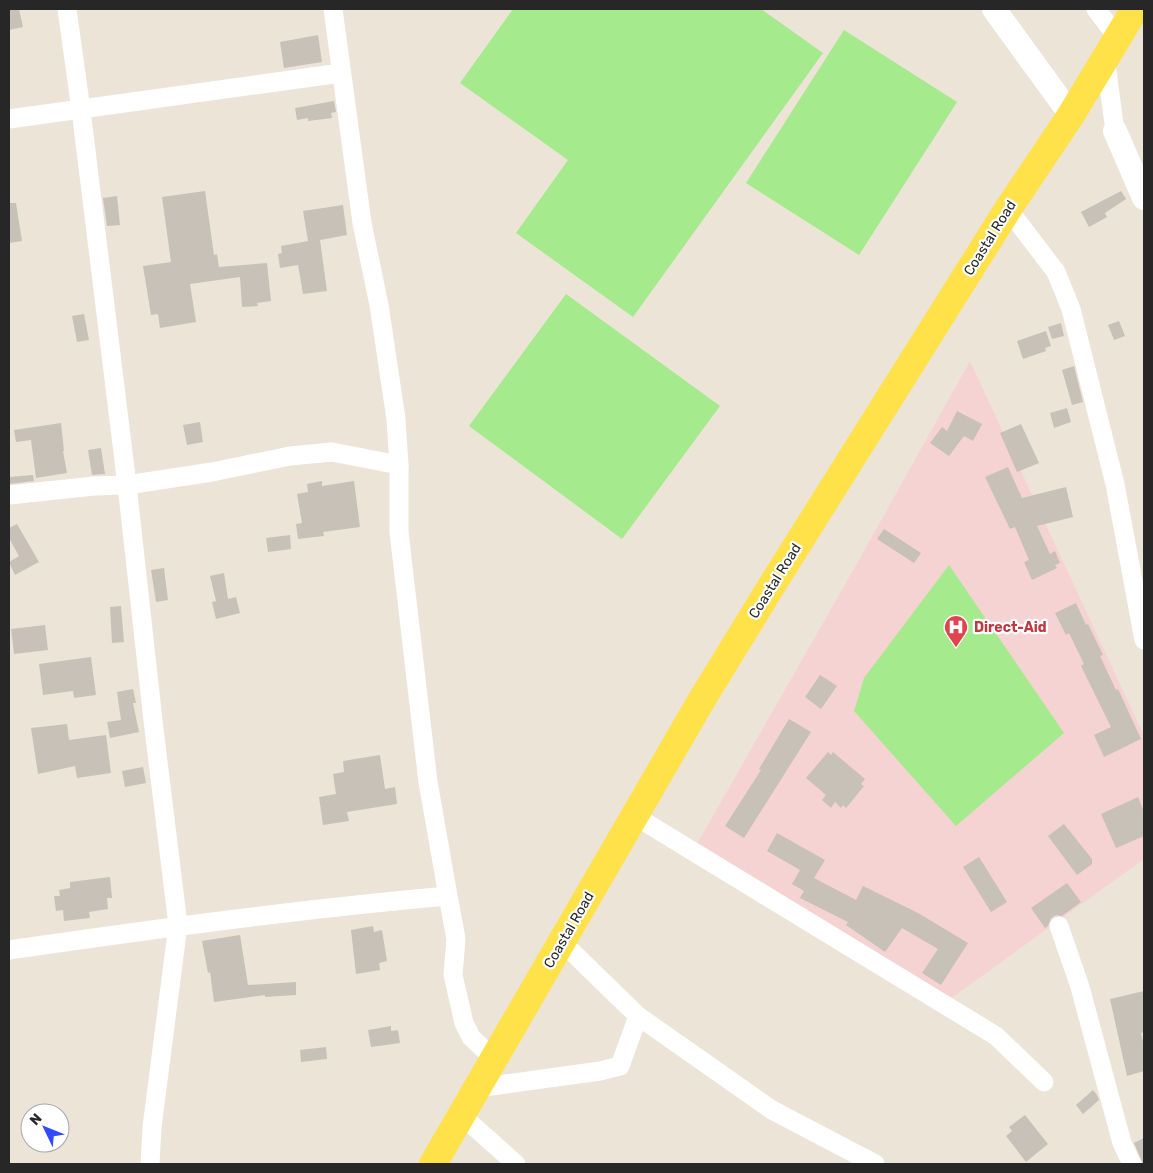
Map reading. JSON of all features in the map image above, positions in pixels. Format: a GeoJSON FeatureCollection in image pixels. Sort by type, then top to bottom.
{"type":"FeatureCollection","features":[{"type":"Feature","properties":{"kind":"main road","name":"Coastal Road"},"geometry":{"type":"LineString","coordinates":[[433,1164],[701,701],[772,584],[1008,209],[1072,115],[1135,9]]}},
{"type":"Feature","properties":{"kind":"street"},"geometry":{"type":"LineString","coordinates":[[67,9],[127,485],[178,925],[152,1127],[150,1164]]}},
{"type":"Feature","properties":{"kind":"street"},"geometry":{"type":"LineString","coordinates":[[333,9],[362,223],[379,305],[396,419],[399,465],[399,532],[428,782],[456,939],[453,975],[464,1023],[471,1037],[494,1059]]}},
{"type":"Feature","properties":{"kind":"street"},"geometry":{"type":"LineString","coordinates":[[994,9],[1072,115]]}},
{"type":"Feature","properties":{"kind":"street"},"geometry":{"type":"LineString","coordinates":[[1096,9],[1111,47],[1115,131],[1144,198]]}},
{"type":"Feature","properties":{"kind":"street"},"geometry":{"type":"LineString","coordinates":[[9,119],[341,73]]}},
{"type":"Feature","properties":{"kind":"street"},"geometry":{"type":"LineString","coordinates":[[1008,209],[1056,272],[1071,309],[1115,484],[1144,640]]}},
{"type":"Feature","properties":{"kind":"street"},"geometry":{"type":"LineString","coordinates":[[9,495],[94,486],[127,485],[212,472],[290,456],[332,452],[399,465]]}},
{"type":"Feature","properties":{"kind":"street"},"geometry":{"type":"LineString","coordinates":[[635,816],[996,1036],[1044,1082]]}},
{"type":"Feature","properties":{"kind":"street"},"geometry":{"type":"LineString","coordinates":[[9,950],[178,925],[336,906],[448,896]]}},
{"type":"Feature","properties":{"kind":"street"},"geometry":{"type":"LineString","coordinates":[[1059,926],[1080,987],[1122,1143],[1132,1164]]}},
{"type":"Feature","properties":{"kind":"street"},"geometry":{"type":"LineString","coordinates":[[562,942],[638,1016],[772,1110],[875,1164]]}},
{"type":"Feature","properties":{"kind":"street"},"geometry":{"type":"LineString","coordinates":[[477,1088],[600,1071],[620,1066],[638,1016]]}},
{"type":"Feature","properties":{"kind":"street"},"geometry":{"type":"LineString","coordinates":[[461,1115],[516,1164]]}},
{"type":"Feature","properties":{"kind":"shaded area","name":"Direct-Aid"},"geometry":{"type":"Polygon","coordinates":[[[970,361],[1144,736],[1144,859],[950,999],[697,844],[970,361]]]}},
{"type":"Feature","properties":{"kind":"green space"},"geometry":{"type":"Polygon","coordinates":[[[513,9],[761,9],[823,53],[633,317],[516,233],[568,160],[460,83],[513,9]]]}},
{"type":"Feature","properties":{"kind":"green space"},"geometry":{"type":"Polygon","coordinates":[[[844,30],[957,102],[859,255],[746,183],[844,30]]]}},
{"type":"Feature","properties":{"kind":"green space"},"geometry":{"type":"Polygon","coordinates":[[[566,294],[720,406],[622,539],[469,426],[566,294]]]}},
{"type":"Feature","properties":{"kind":"green space"},"geometry":{"type":"Polygon","coordinates":[[[949,565],[1064,733],[956,826],[854,711],[864,678],[949,565]]]}},
{"type":"Feature","properties":{"kind":"building"},"geometry":{"type":"Polygon","coordinates":[[[9,9],[19,9],[23,27],[9,30],[9,9]]]}},
{"type":"Feature","properties":{"kind":"building"},"geometry":{"type":"Polygon","coordinates":[[[318,35],[322,62],[284,68],[280,42],[318,35]]]}},
{"type":"Feature","properties":{"kind":"building"},"geometry":{"type":"Polygon","coordinates":[[[334,101],[336,112],[331,113],[332,118],[308,121],[308,118],[297,120],[295,108],[334,101]]]}},
{"type":"Feature","properties":{"kind":"building"},"geometry":{"type":"Polygon","coordinates":[[[205,191],[214,255],[217,254],[219,267],[267,263],[271,301],[257,303],[258,306],[242,307],[240,277],[190,284],[196,322],[160,328],[158,314],[151,315],[143,266],[171,262],[162,197],[205,191]]]}},
{"type":"Feature","properties":{"kind":"building"},"geometry":{"type":"Polygon","coordinates":[[[1121,191],[1126,199],[1105,213],[1107,217],[1089,227],[1081,212],[1121,191]]]}},
{"type":"Feature","properties":{"kind":"building"},"geometry":{"type":"Polygon","coordinates":[[[117,196],[120,225],[107,226],[103,198],[117,196]]]}},
{"type":"Feature","properties":{"kind":"building"},"geometry":{"type":"Polygon","coordinates":[[[9,203],[16,203],[22,241],[9,243],[9,203]]]}},
{"type":"Feature","properties":{"kind":"building"},"geometry":{"type":"Polygon","coordinates":[[[343,205],[347,235],[320,240],[327,291],[303,294],[298,265],[280,268],[278,254],[282,253],[281,246],[308,241],[303,211],[343,205]]]}},
{"type":"Feature","properties":{"kind":"building"},"geometry":{"type":"Polygon","coordinates":[[[84,314],[89,340],[77,342],[72,316],[84,314]]]}},
{"type":"Feature","properties":{"kind":"building"},"geometry":{"type":"Polygon","coordinates":[[[1119,321],[1125,336],[1114,340],[1108,325],[1119,321]]]}},
{"type":"Feature","properties":{"kind":"building"},"geometry":{"type":"Polygon","coordinates":[[[1061,323],[1064,336],[1052,339],[1048,327],[1061,323]]]}},
{"type":"Feature","properties":{"kind":"building"},"geometry":{"type":"Polygon","coordinates":[[[1046,331],[1051,346],[1045,348],[1046,351],[1023,359],[1017,341],[1046,331]]]}},
{"type":"Feature","properties":{"kind":"building"},"geometry":{"type":"Polygon","coordinates":[[[1074,366],[1083,402],[1072,405],[1062,370],[1074,366]]]}},
{"type":"Feature","properties":{"kind":"building"},"geometry":{"type":"Polygon","coordinates":[[[1067,408],[1071,422],[1054,428],[1050,413],[1067,408]]]}},
{"type":"Feature","properties":{"kind":"building"},"geometry":{"type":"Polygon","coordinates":[[[957,411],[982,424],[973,441],[964,436],[949,456],[930,443],[942,427],[947,431],[957,411]]]}},
{"type":"Feature","properties":{"kind":"building"},"geometry":{"type":"Polygon","coordinates":[[[200,422],[203,442],[187,445],[183,425],[200,422]]]}},
{"type":"Feature","properties":{"kind":"building"},"geometry":{"type":"Polygon","coordinates":[[[61,423],[67,473],[36,478],[31,440],[16,442],[14,430],[61,423]]]}},
{"type":"Feature","properties":{"kind":"building"},"geometry":{"type":"Polygon","coordinates":[[[1021,424],[1039,463],[1017,472],[1000,433],[1021,424]]]}},
{"type":"Feature","properties":{"kind":"building"},"geometry":{"type":"Polygon","coordinates":[[[101,448],[105,474],[92,475],[88,450],[101,448]]]}},
{"type":"Feature","properties":{"kind":"building"},"geometry":{"type":"Polygon","coordinates":[[[1008,467],[1022,498],[1066,487],[1073,517],[1037,526],[1050,554],[1055,551],[1060,563],[1055,565],[1057,568],[1032,580],[1024,562],[1029,560],[1015,527],[1010,529],[985,477],[1008,467]]]}},
{"type":"Feature","properties":{"kind":"building"},"geometry":{"type":"Polygon","coordinates":[[[33,475],[34,481],[9,484],[9,477],[33,475]]]}},
{"type":"Feature","properties":{"kind":"building"},"geometry":{"type":"Polygon","coordinates":[[[322,481],[322,486],[354,481],[360,527],[323,532],[324,536],[298,539],[296,524],[302,523],[297,494],[308,492],[307,484],[322,481]]]}},
{"type":"Feature","properties":{"kind":"building"},"geometry":{"type":"Polygon","coordinates":[[[17,524],[39,562],[15,575],[9,562],[19,556],[9,538],[9,528],[17,524]]]}},
{"type":"Feature","properties":{"kind":"building"},"geometry":{"type":"Polygon","coordinates":[[[884,529],[921,553],[914,563],[877,539],[884,529]]]}},
{"type":"Feature","properties":{"kind":"building"},"geometry":{"type":"Polygon","coordinates":[[[290,535],[291,549],[268,552],[266,538],[290,535]]]}},
{"type":"Feature","properties":{"kind":"building"},"geometry":{"type":"Polygon","coordinates":[[[164,568],[168,600],[156,602],[151,570],[164,568]]]}},
{"type":"Feature","properties":{"kind":"building"},"geometry":{"type":"Polygon","coordinates":[[[224,573],[228,599],[236,597],[240,613],[216,619],[212,602],[216,601],[210,576],[224,573]]]}},
{"type":"Feature","properties":{"kind":"building"},"geometry":{"type":"Polygon","coordinates":[[[1076,603],[1103,655],[1100,656],[1116,690],[1118,689],[1141,739],[1104,757],[1094,735],[1111,727],[1081,666],[1084,664],[1069,633],[1066,635],[1055,613],[1076,603]]]}},
{"type":"Feature","properties":{"kind":"building"},"geometry":{"type":"Polygon","coordinates":[[[121,606],[124,642],[112,643],[110,607],[121,606]]]}},
{"type":"Feature","properties":{"kind":"building"},"geometry":{"type":"Polygon","coordinates":[[[45,625],[48,650],[14,654],[11,629],[45,625]]]}},
{"type":"Feature","properties":{"kind":"building"},"geometry":{"type":"Polygon","coordinates":[[[91,657],[96,695],[74,698],[73,691],[43,695],[39,664],[91,657]]]}},
{"type":"Feature","properties":{"kind":"building"},"geometry":{"type":"Polygon","coordinates":[[[820,675],[837,686],[821,709],[805,697],[820,675]]]}},
{"type":"Feature","properties":{"kind":"building"},"geometry":{"type":"Polygon","coordinates":[[[133,689],[136,703],[133,703],[139,732],[110,738],[107,722],[121,720],[117,692],[133,689]]]}},
{"type":"Feature","properties":{"kind":"building"},"geometry":{"type":"Polygon","coordinates":[[[789,719],[811,732],[744,838],[725,826],[761,770],[759,769],[789,719]]]}},
{"type":"Feature","properties":{"kind":"building"},"geometry":{"type":"Polygon","coordinates":[[[67,724],[69,740],[106,735],[111,773],[77,778],[75,766],[38,774],[31,728],[67,724]]]}},
{"type":"Feature","properties":{"kind":"building"},"geometry":{"type":"Polygon","coordinates":[[[828,752],[831,755],[833,752],[865,779],[861,784],[864,786],[846,808],[843,805],[841,808],[835,802],[831,808],[822,800],[826,795],[806,778],[828,752]]]}},
{"type":"Feature","properties":{"kind":"building"},"geometry":{"type":"Polygon","coordinates":[[[380,755],[385,789],[395,787],[397,804],[347,812],[349,821],[323,825],[319,797],[336,794],[333,774],[344,772],[343,761],[380,755]]]}},
{"type":"Feature","properties":{"kind":"building"},"geometry":{"type":"Polygon","coordinates":[[[143,767],[146,783],[125,787],[122,771],[143,767]]]}},
{"type":"Feature","properties":{"kind":"building"},"geometry":{"type":"Polygon","coordinates":[[[1138,797],[1144,812],[1144,836],[1116,848],[1101,814],[1138,797]]]}},
{"type":"Feature","properties":{"kind":"building"},"geometry":{"type":"Polygon","coordinates":[[[1064,824],[1092,859],[1092,864],[1077,875],[1048,836],[1064,824]]]}},
{"type":"Feature","properties":{"kind":"building"},"geometry":{"type":"Polygon","coordinates":[[[777,833],[825,860],[814,878],[856,900],[863,886],[918,913],[968,943],[941,985],[922,973],[938,949],[902,928],[885,952],[846,925],[848,922],[800,898],[804,891],[792,884],[800,870],[767,851],[777,833]]]}},
{"type":"Feature","properties":{"kind":"building"},"geometry":{"type":"Polygon","coordinates":[[[979,857],[1007,902],[991,912],[963,867],[979,857]]]}},
{"type":"Feature","properties":{"kind":"building"},"geometry":{"type":"Polygon","coordinates":[[[110,877],[112,898],[107,898],[108,909],[89,912],[90,918],[64,921],[63,910],[56,911],[54,896],[60,896],[59,890],[70,888],[70,882],[110,877]]]}},
{"type":"Feature","properties":{"kind":"building"},"geometry":{"type":"Polygon","coordinates":[[[1067,883],[1081,902],[1062,916],[1056,915],[1051,918],[1048,926],[1045,928],[1031,908],[1067,883]]]}},
{"type":"Feature","properties":{"kind":"building"},"geometry":{"type":"Polygon","coordinates":[[[373,926],[374,932],[382,930],[387,961],[379,963],[380,970],[356,974],[351,930],[373,926]]]}},
{"type":"Feature","properties":{"kind":"building"},"geometry":{"type":"Polygon","coordinates":[[[240,935],[248,985],[296,982],[296,995],[265,997],[265,995],[214,1002],[210,972],[208,973],[202,941],[240,935]]]}},
{"type":"Feature","properties":{"kind":"building"},"geometry":{"type":"Polygon","coordinates":[[[1144,991],[1144,1032],[1141,1033],[1144,1046],[1144,1071],[1127,1076],[1110,999],[1144,991]]]}},
{"type":"Feature","properties":{"kind":"building"},"geometry":{"type":"Polygon","coordinates":[[[391,1026],[391,1031],[398,1030],[400,1043],[371,1047],[368,1030],[391,1026]]]}},
{"type":"Feature","properties":{"kind":"building"},"geometry":{"type":"Polygon","coordinates":[[[326,1047],[327,1059],[301,1062],[300,1050],[326,1047]]]}},
{"type":"Feature","properties":{"kind":"building"},"geometry":{"type":"Polygon","coordinates":[[[1093,1090],[1099,1100],[1083,1114],[1076,1105],[1093,1090]]]}},
{"type":"Feature","properties":{"kind":"building"},"geometry":{"type":"Polygon","coordinates":[[[1025,1115],[1048,1144],[1026,1162],[1006,1136],[1012,1131],[1009,1127],[1025,1115]]]}},
{"type":"Feature","properties":{"kind":"building"},"geometry":{"type":"Polygon","coordinates":[[[1144,1138],[1144,1164],[1143,1164],[1134,1143],[1144,1138]]]}},
{"type":"Feature","properties":{"kind":"place","name":"Direct-Aid"},"geometry":{"type":"Point","coordinates":[956,648]}}]}
